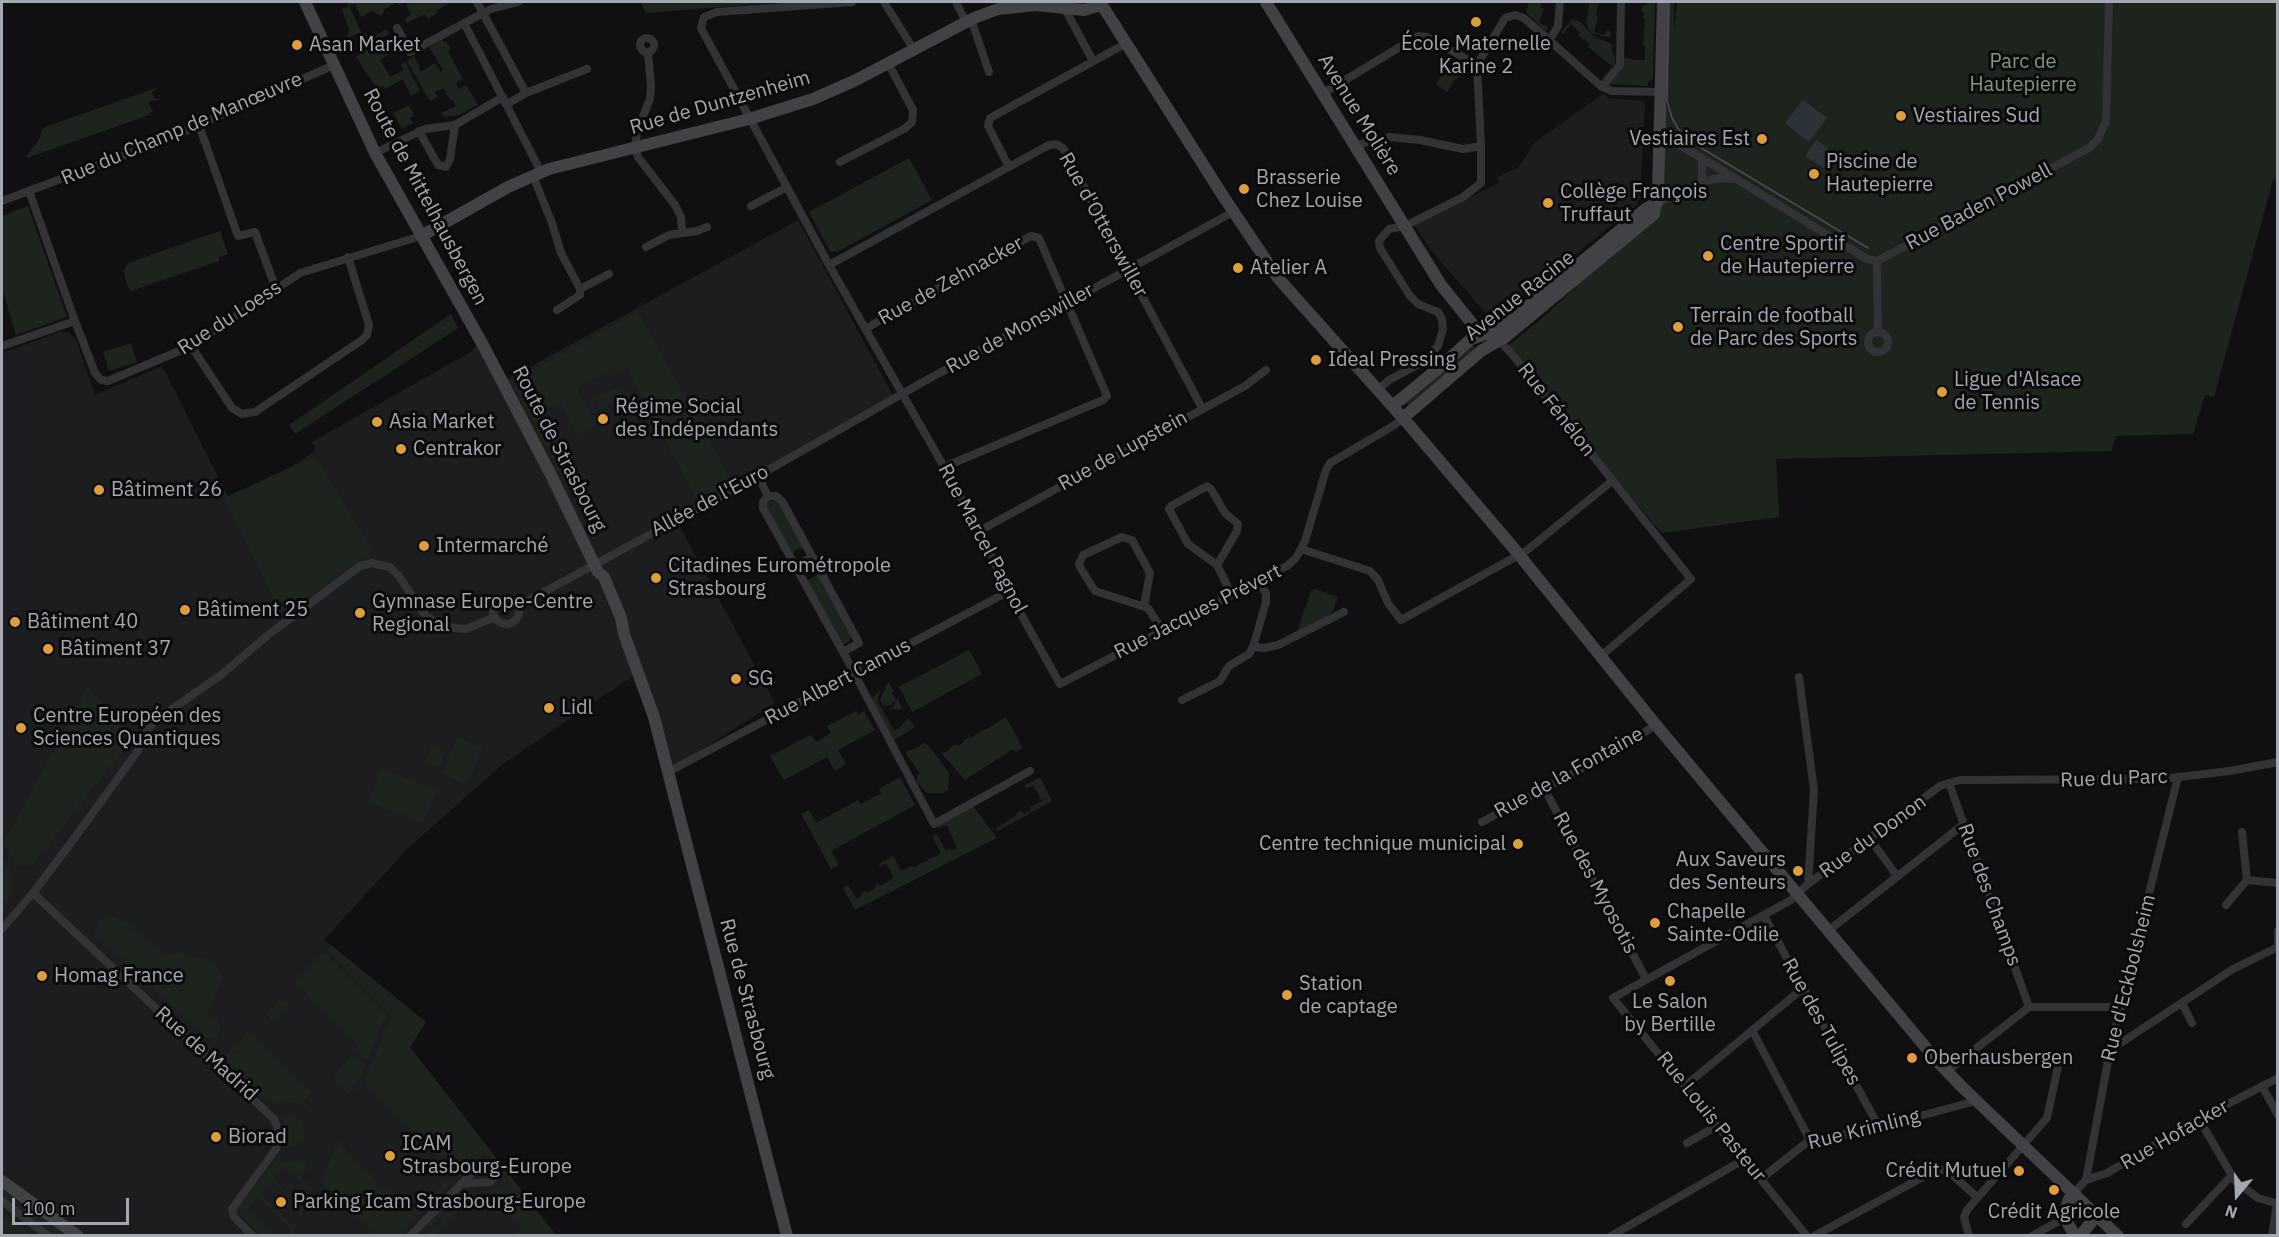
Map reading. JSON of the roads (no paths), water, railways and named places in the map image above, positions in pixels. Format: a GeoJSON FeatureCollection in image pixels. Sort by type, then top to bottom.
{"type":"FeatureCollection","features":[{"type":"Feature","properties":{"kind":"main road","name":"Route de Mittelhausbergen"},"geometry":{"type":"LineString","coordinates":[[305,2],[375,153],[483,345]]}},
{"type":"Feature","properties":{"kind":"main road","name":"Rue de Duntzenheim"},"geometry":{"type":"LineString","coordinates":[[1064,7],[1078,2]]}},
{"type":"Feature","properties":{"kind":"main road","name":"Avenue Molière"},"geometry":{"type":"LineString","coordinates":[[1266,2],[1441,285],[1474,326],[1498,340]]}},
{"type":"Feature","properties":{"kind":"main road"},"geometry":{"type":"LineString","coordinates":[[1657,203],[1663,2]]}},
{"type":"Feature","properties":{"kind":"main road","name":"Rue de Duntzenheim"},"geometry":{"type":"LineString","coordinates":[[421,236],[508,187],[537,174],[748,119],[813,99],[914,50],[969,20],[998,9],[1023,3],[1084,10],[1101,3]]}},
{"type":"Feature","properties":{"kind":"main road"},"geometry":{"type":"LineString","coordinates":[[1101,3],[1233,212],[1278,278],[1403,418],[1519,555],[1656,725],[1946,1072],[2118,1236]]}},
{"type":"Feature","properties":{"kind":"main road","name":"Avenue Racine"},"geometry":{"type":"LineString","coordinates":[[1391,405],[1440,368],[1471,339],[1498,329],[1509,322],[1647,208],[1657,203]]}},
{"type":"Feature","properties":{"kind":"main road","name":"Avenue Racine"},"geometry":{"type":"LineString","coordinates":[[1403,418],[1480,351],[1505,337],[1650,218],[1654,214],[1657,203]]}},
{"type":"Feature","properties":{"kind":"main road","name":"Route de Strasbourg"},"geometry":{"type":"LineString","coordinates":[[483,345],[614,600],[654,717],[668,772]]}},
{"type":"Feature","properties":{"kind":"main road","name":"Rue de Strasbourg"},"geometry":{"type":"LineString","coordinates":[[668,772],[787,1236]]}},
{"type":"Feature","properties":{"kind":"main road"},"geometry":{"type":"LineString","coordinates":[[2,1181],[78,1236]]}},
{"type":"Feature","properties":{"kind":"main road"},"geometry":{"type":"LineString","coordinates":[[2074,1193],[2067,1204],[2066,1217],[2075,1236]]}},
{"type":"Feature","properties":{"kind":"main road"},"geometry":{"type":"LineString","coordinates":[[2080,1236],[2097,1215]]}},
{"type":"Feature","properties":{"kind":"street"},"geometry":{"type":"LineString","coordinates":[[477,2],[526,93]]}},
{"type":"Feature","properties":{"kind":"street"},"geometry":{"type":"LineString","coordinates":[[397,28],[410,52],[484,13],[518,2]]}},
{"type":"Feature","properties":{"kind":"street","name":"Rue Marcel Pagnol"},"geometry":{"type":"LineString","coordinates":[[852,2],[717,12],[707,14],[701,28],[748,119],[944,467],[1007,589],[1060,684]]}},
{"type":"Feature","properties":{"kind":"street"},"geometry":{"type":"LineString","coordinates":[[884,2],[914,50]]}},
{"type":"Feature","properties":{"kind":"street"},"geometry":{"type":"LineString","coordinates":[[956,2],[969,20],[989,72]]}},
{"type":"Feature","properties":{"kind":"street"},"geometry":{"type":"LineString","coordinates":[[1550,41],[1558,26],[1560,2]]}},
{"type":"Feature","properties":{"kind":"street"},"geometry":{"type":"LineString","coordinates":[[1602,87],[1620,64],[1621,2]]}},
{"type":"Feature","properties":{"kind":"street","name":"Rue Baden Powell"},"geometry":{"type":"LineString","coordinates":[[1877,261],[2089,148],[2098,139],[2106,122],[2109,2]]}},
{"type":"Feature","properties":{"kind":"street"},"geometry":{"type":"LineString","coordinates":[[1064,7],[1093,61]]}},
{"type":"Feature","properties":{"kind":"street"},"geometry":{"type":"LineString","coordinates":[[1378,390],[1389,380],[1425,361],[1438,346],[1443,329],[1442,319],[1437,312],[1414,301],[1380,248],[1379,240],[1384,232],[1405,226],[1478,187],[1481,181],[1481,146],[1477,65],[1500,23],[1510,15],[1524,18],[1581,71],[1602,87],[1612,91],[1660,92]]}},
{"type":"Feature","properties":{"kind":"street"},"geometry":{"type":"LineString","coordinates":[[464,23],[505,100],[537,174],[561,253],[580,289],[579,296],[557,310]]}},
{"type":"Feature","properties":{"kind":"street"},"geometry":{"type":"LineString","coordinates":[[1322,94],[1418,36],[1427,37],[1477,65]]}},
{"type":"Feature","properties":{"kind":"street"},"geometry":{"type":"LineString","coordinates":[[1009,167],[988,126],[988,120],[1125,44]]}},
{"type":"Feature","properties":{"kind":"street"},"geometry":{"type":"LineString","coordinates":[[648,53],[651,85],[647,108],[637,131],[635,148],[638,157],[675,206],[681,217],[682,233]]}},
{"type":"Feature","properties":{"kind":"street"},"geometry":{"type":"LineString","coordinates":[[840,162],[904,129],[912,122],[913,110],[888,63]]}},
{"type":"Feature","properties":{"kind":"street","name":"Rue du Champ de Manœuvre"},"geometry":{"type":"LineString","coordinates":[[2,201],[162,141],[334,65]]}},
{"type":"Feature","properties":{"kind":"street"},"geometry":{"type":"LineString","coordinates":[[375,153],[419,131],[454,125],[505,100],[587,69]]}},
{"type":"Feature","properties":{"kind":"street"},"geometry":{"type":"LineString","coordinates":[[199,125],[238,236],[255,232],[276,290]]}},
{"type":"Feature","properties":{"kind":"street"},"geometry":{"type":"LineString","coordinates":[[419,131],[438,165],[446,166],[450,159],[454,125]]}},
{"type":"Feature","properties":{"kind":"street"},"geometry":{"type":"LineString","coordinates":[[1659,134],[1867,259],[1877,261],[1878,332]]}},
{"type":"Feature","properties":{"kind":"street"},"geometry":{"type":"LineString","coordinates":[[1355,147],[1390,137],[1420,140],[1463,149],[1481,146]]}},
{"type":"Feature","properties":{"kind":"street","name":"Rue d'Otterswiller"},"geometry":{"type":"LineString","coordinates":[[829,265],[1049,145],[1056,144],[1063,148],[1202,408]]}},
{"type":"Feature","properties":{"kind":"street"},"geometry":{"type":"LineString","coordinates":[[1702,158],[1702,182]]}},
{"type":"Feature","properties":{"kind":"street"},"geometry":{"type":"LineString","coordinates":[[1657,203],[1702,182],[1719,178],[1737,180]]}},
{"type":"Feature","properties":{"kind":"street"},"geometry":{"type":"LineString","coordinates":[[751,206],[787,187]]}},
{"type":"Feature","properties":{"kind":"street"},"geometry":{"type":"LineString","coordinates":[[2,346],[75,321],[29,191]]}},
{"type":"Feature","properties":{"kind":"street","name":"Rue de Monswiller"},"geometry":{"type":"LineString","coordinates":[[902,395],[1233,212]]}},
{"type":"Feature","properties":{"kind":"street"},"geometry":{"type":"LineString","coordinates":[[646,247],[669,235],[697,231],[707,227]]}},
{"type":"Feature","properties":{"kind":"street","name":"Rue du Loess"},"geometry":{"type":"LineString","coordinates":[[75,321],[95,373],[101,380],[108,381],[191,346],[300,273],[421,236]]}},
{"type":"Feature","properties":{"kind":"street","name":"Rue de Zehnacker"},"geometry":{"type":"LineString","coordinates":[[865,329],[1031,236],[1039,238],[1067,302]]}},
{"type":"Feature","properties":{"kind":"street"},"geometry":{"type":"LineString","coordinates":[[191,346],[232,408],[242,414],[255,412],[367,335],[369,325],[348,257]]}},
{"type":"Feature","properties":{"kind":"street"},"geometry":{"type":"LineString","coordinates":[[580,289],[609,274]]}},
{"type":"Feature","properties":{"kind":"street"},"geometry":{"type":"LineString","coordinates":[[944,467],[1106,398],[1106,392],[1067,302]]}},
{"type":"Feature","properties":{"kind":"street","name":"Rue Fénélon"},"geometry":{"type":"LineString","coordinates":[[1498,340],[1511,353],[1691,579],[1601,656]]}},
{"type":"Feature","properties":{"kind":"street","name":"Rue de Lupstein"},"geometry":{"type":"LineString","coordinates":[[979,531],[1245,386],[1266,370]]}},
{"type":"Feature","properties":{"kind":"street","name":"Allée de l'Euro"},"geometry":{"type":"LineString","coordinates":[[518,606],[597,568],[902,395]]}},
{"type":"Feature","properties":{"kind":"street","name":"Rue Jacques Prévert"},"geometry":{"type":"LineString","coordinates":[[1060,684],[1287,567],[1302,549],[1328,467],[1334,459],[1403,418]]}},
{"type":"Feature","properties":{"kind":"street"},"geometry":{"type":"LineString","coordinates":[[758,476],[768,496]]}},
{"type":"Feature","properties":{"kind":"street"},"geometry":{"type":"LineString","coordinates":[[1302,549],[1370,571],[1378,580],[1388,603],[1401,620],[1526,551],[1612,481]]}},
{"type":"Feature","properties":{"kind":"street"},"geometry":{"type":"LineString","coordinates":[[1217,565],[1237,531],[1238,524],[1225,513],[1207,486],[1169,509],[1188,544],[1217,565],[1232,595]]}},
{"type":"Feature","properties":{"kind":"street"},"geometry":{"type":"LineString","coordinates":[[768,496],[776,496],[782,501],[860,643],[843,652]]}},
{"type":"Feature","properties":{"kind":"street"},"geometry":{"type":"LineString","coordinates":[[768,496],[763,502],[763,508],[855,673],[934,824],[1030,771]]}},
{"type":"Feature","properties":{"kind":"street"},"geometry":{"type":"LineString","coordinates":[[1144,606],[1150,573],[1132,540],[1122,537],[1083,555],[1079,564],[1095,591],[1144,606],[1151,611],[1162,630]]}},
{"type":"Feature","properties":{"kind":"street"},"geometry":{"type":"LineString","coordinates":[[795,566],[813,557]]}},
{"type":"Feature","properties":{"kind":"street","name":"Allée de l'Euro"},"geometry":{"type":"LineString","coordinates":[[33,893],[137,752],[145,734],[159,718],[221,675],[348,575],[368,564],[381,564],[394,571],[419,608],[439,625],[453,629],[466,629],[495,617]]}},
{"type":"Feature","properties":{"kind":"street"},"geometry":{"type":"LineString","coordinates":[[1182,700],[1221,681],[1229,666],[1249,654],[1267,598],[1260,582]]}},
{"type":"Feature","properties":{"kind":"street","name":"Rue Albert Camus"},"geometry":{"type":"LineString","coordinates":[[668,772],[1002,595],[1007,589]]}},
{"type":"Feature","properties":{"kind":"street","name":"Allée de l'Euro"},"geometry":{"type":"LineString","coordinates":[[499,600],[512,600],[518,606],[517,619],[510,624],[503,624],[495,617],[493,610],[499,600]]}},
{"type":"Feature","properties":{"kind":"street"},"geometry":{"type":"LineString","coordinates":[[1252,647],[1270,648],[1278,645],[1344,612]]}},
{"type":"Feature","properties":{"kind":"street"},"geometry":{"type":"LineString","coordinates":[[1799,677],[1814,790],[1808,884]]}},
{"type":"Feature","properties":{"kind":"street","name":"Rue de la Fontaine"},"geometry":{"type":"LineString","coordinates":[[1482,822],[1614,751],[1656,725]]}},
{"type":"Feature","properties":{"kind":"street","name":"Rue du Parc"},"geometry":{"type":"LineString","coordinates":[[1949,783],[1960,780],[2143,780],[2277,762]]}},
{"type":"Feature","properties":{"kind":"street","name":"Rue d'Eckbolsheim"},"geometry":{"type":"LineString","coordinates":[[2086,1180],[2110,1050],[2178,777]]}},
{"type":"Feature","properties":{"kind":"street","name":"Rue du Donon"},"geometry":{"type":"LineString","coordinates":[[1613,998],[1764,916],[1799,894],[1808,884],[1940,786],[1949,783]]}},
{"type":"Feature","properties":{"kind":"street","name":"Rue des Champs"},"geometry":{"type":"LineString","coordinates":[[1949,783],[2029,1007]]}},
{"type":"Feature","properties":{"kind":"street","name":"Rue des Myosotis"},"geometry":{"type":"LineString","coordinates":[[1544,788],[1646,979]]}},
{"type":"Feature","properties":{"kind":"street"},"geometry":{"type":"LineString","coordinates":[[1828,931],[1964,824]]}},
{"type":"Feature","properties":{"kind":"street"},"geometry":{"type":"LineString","coordinates":[[2226,905],[2247,880],[2242,832]]}},
{"type":"Feature","properties":{"kind":"street"},"geometry":{"type":"LineString","coordinates":[[1870,839],[1898,876]]}},
{"type":"Feature","properties":{"kind":"street"},"geometry":{"type":"LineString","coordinates":[[2247,880],[2277,883]]}},
{"type":"Feature","properties":{"kind":"street"},"geometry":{"type":"LineString","coordinates":[[2,929],[33,893]]}},
{"type":"Feature","properties":{"kind":"street","name":"Rue de Madrid"},"geometry":{"type":"LineString","coordinates":[[33,893],[196,1047],[263,1106],[274,1119],[280,1135],[276,1149],[231,1209],[234,1216],[253,1236]]}},
{"type":"Feature","properties":{"kind":"street","name":"Rue des Tulipes"},"geometry":{"type":"LineString","coordinates":[[1764,916],[1879,1127]]}},
{"type":"Feature","properties":{"kind":"street"},"geometry":{"type":"LineString","coordinates":[[2110,1050],[2233,969],[2277,945],[2277,931]]}},
{"type":"Feature","properties":{"kind":"street"},"geometry":{"type":"LineString","coordinates":[[1685,1086],[1802,989]]}},
{"type":"Feature","properties":{"kind":"street","name":"Rue Louis Pasteur"},"geometry":{"type":"LineString","coordinates":[[1613,998],[1807,1236]]}},
{"type":"Feature","properties":{"kind":"street"},"geometry":{"type":"LineString","coordinates":[[2182,1003],[2192,1023]]}},
{"type":"Feature","properties":{"kind":"street"},"geometry":{"type":"LineString","coordinates":[[1946,1072],[2029,1007],[2120,1007]]}},
{"type":"Feature","properties":{"kind":"street"},"geometry":{"type":"LineString","coordinates":[[1752,1030],[1811,1142]]}},
{"type":"Feature","properties":{"kind":"street"},"geometry":{"type":"LineString","coordinates":[[1969,1236],[1964,1218],[1967,1210],[2047,1118],[2060,1057]]}},
{"type":"Feature","properties":{"kind":"street","name":"Rue Hofacker"},"geometry":{"type":"LineString","coordinates":[[2074,1193],[2086,1180],[2108,1173],[2199,1119],[2277,1078]]}},
{"type":"Feature","properties":{"kind":"street"},"geometry":{"type":"LineString","coordinates":[[2262,1086],[2277,1115]]}},
{"type":"Feature","properties":{"kind":"street","name":"Rue Krimling"},"geometry":{"type":"LineString","coordinates":[[1762,1178],[1799,1146],[1976,1101]]}},
{"type":"Feature","properties":{"kind":"street"},"geometry":{"type":"LineString","coordinates":[[2199,1119],[2231,1176],[2248,1192],[2277,1204],[2272,1236]]}},
{"type":"Feature","properties":{"kind":"street"},"geometry":{"type":"LineString","coordinates":[[1687,1143],[1717,1126]]}},
{"type":"Feature","properties":{"kind":"street"},"geometry":{"type":"LineString","coordinates":[[1613,1235],[1745,1159]]}},
{"type":"Feature","properties":{"kind":"street"},"geometry":{"type":"LineString","coordinates":[[1814,1236],[1936,1170],[1945,1170],[1950,1173],[1977,1197]]}},
{"type":"Feature","properties":{"kind":"street"},"geometry":{"type":"LineString","coordinates":[[2187,1224],[2231,1176]]}},
{"type":"Feature","properties":{"kind":"street"},"geometry":{"type":"LineString","coordinates":[[410,1236],[461,1184]]}},
{"type":"Feature","properties":{"kind":"street"},"geometry":{"type":"LineString","coordinates":[[2,1201],[48,1236]]}},
{"type":"Feature","properties":{"kind":"street"},"geometry":{"type":"LineString","coordinates":[[2032,1236],[2066,1217]]}},
{"type":"Feature","properties":{"kind":"tram line"},"geometry":{"type":"LineString","coordinates":[[1669,2],[1667,101],[1672,118],[1679,130],[1698,146],[1868,248]]}},
{"type":"Feature","properties":{"kind":"place","name":"École Maternelle Karine 2"},"geometry":{"type":"Point","coordinates":[1476,22]}},
{"type":"Feature","properties":{"kind":"place","name":"Asan Market"},"geometry":{"type":"Point","coordinates":[297,45]}},
{"type":"Feature","properties":{"kind":"place","name":"Vestiaires Sud"},"geometry":{"type":"Point","coordinates":[1901,116]}},
{"type":"Feature","properties":{"kind":"place","name":"Vestiaires Est"},"geometry":{"type":"Point","coordinates":[1762,139]}},
{"type":"Feature","properties":{"kind":"place","name":"Piscine de Hautepierre"},"geometry":{"type":"Point","coordinates":[1814,174]}},
{"type":"Feature","properties":{"kind":"place","name":"Brasserie Chez Louise"},"geometry":{"type":"Point","coordinates":[1244,189]}},
{"type":"Feature","properties":{"kind":"place","name":"Collège François Truffaut"},"geometry":{"type":"Point","coordinates":[1548,203]}},
{"type":"Feature","properties":{"kind":"place","name":"Centre Sportif de Hautepierre"},"geometry":{"type":"Point","coordinates":[1708,256]}},
{"type":"Feature","properties":{"kind":"place","name":"Atelier A"},"geometry":{"type":"Point","coordinates":[1238,268]}},
{"type":"Feature","properties":{"kind":"place","name":"Terrain de football de Parc des Sports"},"geometry":{"type":"Point","coordinates":[1678,327]}},
{"type":"Feature","properties":{"kind":"place","name":"Ideal Pressing"},"geometry":{"type":"Point","coordinates":[1316,360]}},
{"type":"Feature","properties":{"kind":"place","name":"Ligue d'Alsace de Tennis"},"geometry":{"type":"Point","coordinates":[1942,392]}},
{"type":"Feature","properties":{"kind":"place","name":"Régime Social des Indépendants"},"geometry":{"type":"Point","coordinates":[603,419]}},
{"type":"Feature","properties":{"kind":"place","name":"Asia Market"},"geometry":{"type":"Point","coordinates":[377,422]}},
{"type":"Feature","properties":{"kind":"place","name":"Centrakor"},"geometry":{"type":"Point","coordinates":[401,449]}},
{"type":"Feature","properties":{"kind":"place","name":"Bâtiment 26"},"geometry":{"type":"Point","coordinates":[99,490]}},
{"type":"Feature","properties":{"kind":"place","name":"Intermarché"},"geometry":{"type":"Point","coordinates":[424,546]}},
{"type":"Feature","properties":{"kind":"place","name":"Citadines Eurométropole Strasbourg"},"geometry":{"type":"Point","coordinates":[656,578]}},
{"type":"Feature","properties":{"kind":"place","name":"Bâtiment 25"},"geometry":{"type":"Point","coordinates":[185,610]}},
{"type":"Feature","properties":{"kind":"place","name":"Gymnase Europe-Centre Regional"},"geometry":{"type":"Point","coordinates":[360,613]}},
{"type":"Feature","properties":{"kind":"place","name":"Bâtiment 40"},"geometry":{"type":"Point","coordinates":[15,622]}},
{"type":"Feature","properties":{"kind":"place","name":"Bâtiment 37"},"geometry":{"type":"Point","coordinates":[48,649]}},
{"type":"Feature","properties":{"kind":"place","name":"SG"},"geometry":{"type":"Point","coordinates":[736,679]}},
{"type":"Feature","properties":{"kind":"place","name":"Lidl"},"geometry":{"type":"Point","coordinates":[549,708]}},
{"type":"Feature","properties":{"kind":"place","name":"Centre Européen des Sciences Quantiques"},"geometry":{"type":"Point","coordinates":[21,728]}},
{"type":"Feature","properties":{"kind":"place","name":"Centre technique municipal"},"geometry":{"type":"Point","coordinates":[1518,844]}},
{"type":"Feature","properties":{"kind":"place","name":"Aux Saveurs des Senteurs"},"geometry":{"type":"Point","coordinates":[1798,871]}},
{"type":"Feature","properties":{"kind":"place","name":"Chapelle Sainte-Odile"},"geometry":{"type":"Point","coordinates":[1655,923]}},
{"type":"Feature","properties":{"kind":"place","name":"Homag France"},"geometry":{"type":"Point","coordinates":[42,976]}},
{"type":"Feature","properties":{"kind":"place","name":"Le Salon by Bertille"},"geometry":{"type":"Point","coordinates":[1670,981]}},
{"type":"Feature","properties":{"kind":"place","name":"Station de captage"},"geometry":{"type":"Point","coordinates":[1287,995]}},
{"type":"Feature","properties":{"kind":"place","name":"Oberhausbergen"},"geometry":{"type":"Point","coordinates":[1912,1058]}},
{"type":"Feature","properties":{"kind":"place","name":"Biorad"},"geometry":{"type":"Point","coordinates":[216,1137]}},
{"type":"Feature","properties":{"kind":"place","name":"ICAM Strasbourg-Europe"},"geometry":{"type":"Point","coordinates":[390,1156]}},
{"type":"Feature","properties":{"kind":"place","name":"Crédit Mutuel"},"geometry":{"type":"Point","coordinates":[2019,1171]}},
{"type":"Feature","properties":{"kind":"place","name":"Crédit Agricole"},"geometry":{"type":"Point","coordinates":[2054,1190]}},
{"type":"Feature","properties":{"kind":"place","name":"Parking Icam Strasbourg-Europe"},"geometry":{"type":"Point","coordinates":[281,1202]}},
{"type":"Feature","properties":{"kind":"park label","name":"Parc de Hautepierre"},"geometry":{"type":"Point","coordinates":[2023,74]}}]}
